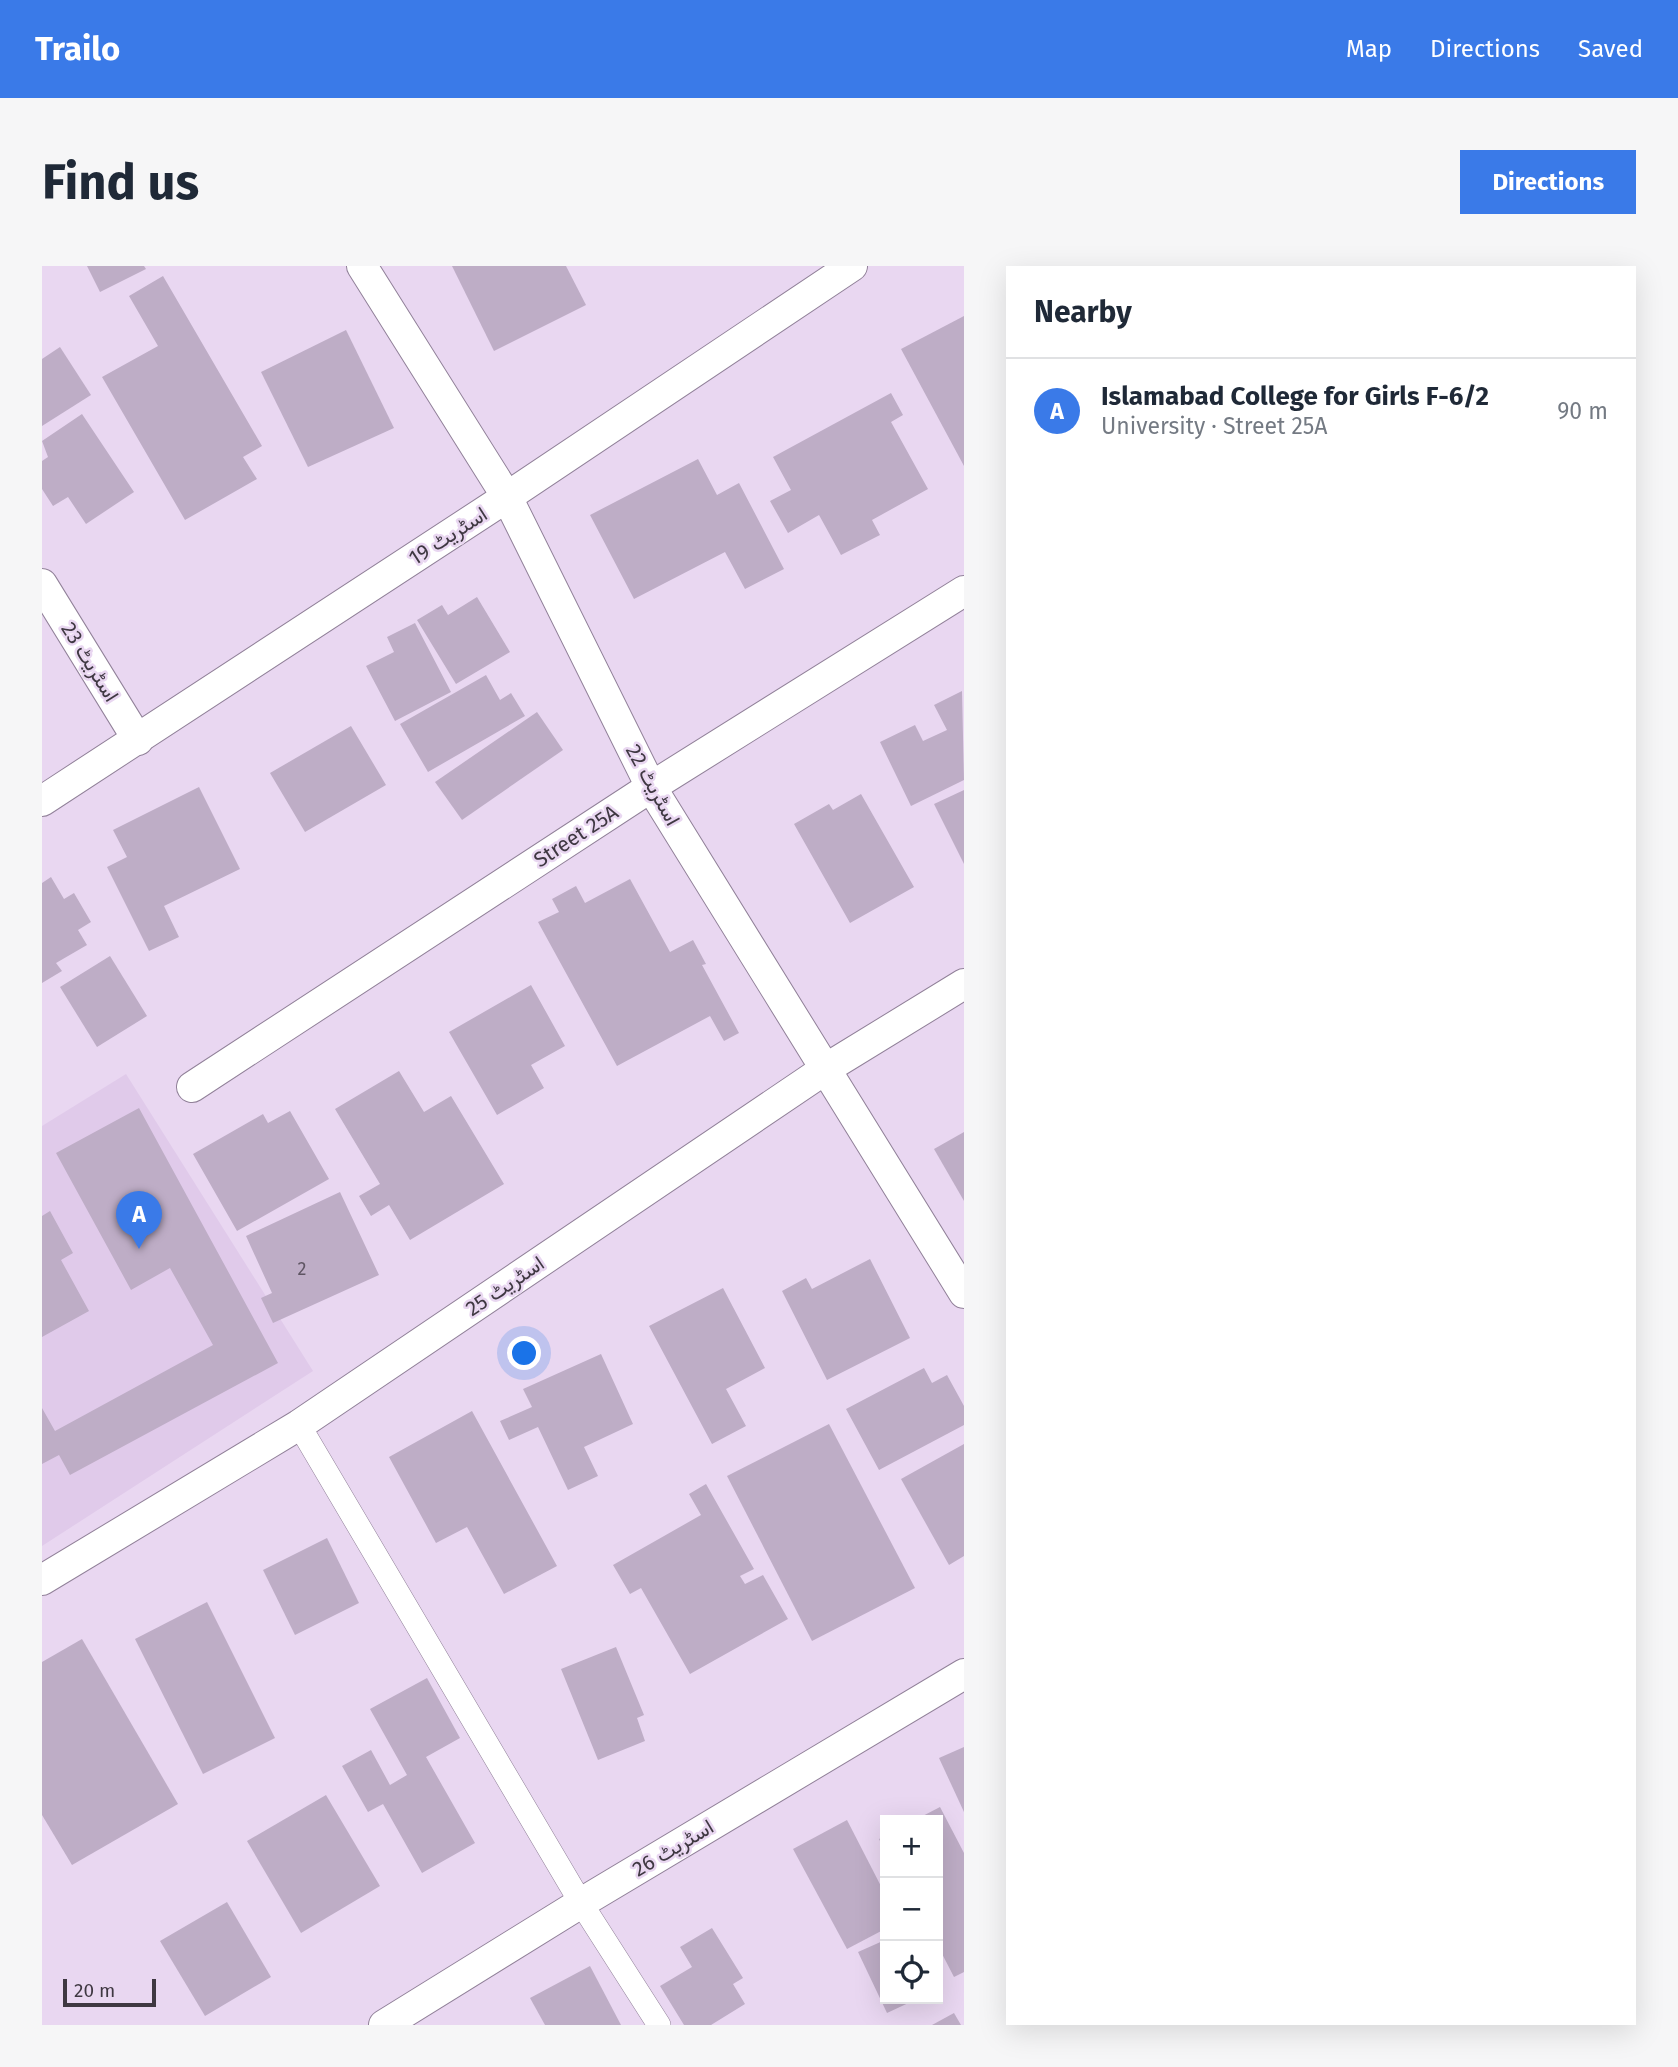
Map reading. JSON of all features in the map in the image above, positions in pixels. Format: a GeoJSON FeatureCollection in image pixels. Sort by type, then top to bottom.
{"type":"FeatureCollection","features":[{"type":"Feature","properties":{"kind":"street","name":"اسٹریٹ 22"},"geometry":{"type":"LineString","coordinates":[[362,266],[507,497],[651,787],[964,1293]]}},
{"type":"Feature","properties":{"kind":"street","name":"اسٹریٹ 19"},"geometry":{"type":"LineString","coordinates":[[42,801],[507,497],[852,266]]}},
{"type":"Feature","properties":{"kind":"street","name":"اسٹریٹ 23"},"geometry":{"type":"LineString","coordinates":[[42,584],[138,740]]}},
{"type":"Feature","properties":{"kind":"street","name":"Street 25A"},"geometry":{"type":"LineString","coordinates":[[192,1087],[651,787],[964,591]]}},
{"type":"Feature","properties":{"kind":"street","name":"اسٹریٹ 25"},"geometry":{"type":"LineString","coordinates":[[42,1580],[299,1424],[827,1068],[964,984]]}},
{"type":"Feature","properties":{"kind":"street"},"geometry":{"type":"LineString","coordinates":[[299,1424],[581,1903],[659,2025]]}},
{"type":"Feature","properties":{"kind":"street","name":"اسٹریٹ 26"},"geometry":{"type":"LineString","coordinates":[[384,2025],[581,1903],[964,1674]]}},
{"type":"Feature","properties":{"kind":"shaded area"},"geometry":{"type":"Polygon","coordinates":[[[126,1074],[313,1371],[42,1546],[42,1126],[126,1074]]]}},
{"type":"Feature","properties":{"kind":"building"},"geometry":{"type":"Polygon","coordinates":[[[87,266],[144,266],[146,269],[100,292],[87,266]]]}},
{"type":"Feature","properties":{"kind":"building"},"geometry":{"type":"Polygon","coordinates":[[[452,266],[566,266],[586,305],[494,351],[452,266]]]}},
{"type":"Feature","properties":{"kind":"building"},"geometry":{"type":"Polygon","coordinates":[[[163,276],[262,446],[243,457],[257,479],[185,520],[102,377],[158,346],[129,296],[163,276]]]}},
{"type":"Feature","properties":{"kind":"building"},"geometry":{"type":"Polygon","coordinates":[[[964,316],[964,466],[901,349],[964,316]]]}},
{"type":"Feature","properties":{"kind":"building"},"geometry":{"type":"Polygon","coordinates":[[[346,330],[394,428],[308,467],[261,372],[346,330]]]}},
{"type":"Feature","properties":{"kind":"building"},"geometry":{"type":"Polygon","coordinates":[[[60,347],[91,395],[42,426],[42,359],[60,347]]]}},
{"type":"Feature","properties":{"kind":"building"},"geometry":{"type":"Polygon","coordinates":[[[891,393],[903,415],[891,422],[928,489],[872,520],[880,535],[841,555],[819,515],[788,533],[770,501],[791,490],[773,457],[891,393]]]}},
{"type":"Feature","properties":{"kind":"building"},"geometry":{"type":"Polygon","coordinates":[[[82,414],[134,492],[86,524],[68,497],[53,506],[42,489],[42,461],[48,457],[42,441],[82,414]]]}},
{"type":"Feature","properties":{"kind":"building"},"geometry":{"type":"Polygon","coordinates":[[[698,459],[717,495],[739,483],[784,569],[745,589],[725,552],[634,599],[590,515],[698,459]]]}},
{"type":"Feature","properties":{"kind":"building"},"geometry":{"type":"Polygon","coordinates":[[[477,597],[510,652],[456,684],[417,620],[442,605],[448,615],[477,597]]]}},
{"type":"Feature","properties":{"kind":"building"},"geometry":{"type":"Polygon","coordinates":[[[415,623],[451,692],[395,721],[366,666],[394,652],[387,637],[415,623]]]}},
{"type":"Feature","properties":{"kind":"building"},"geometry":{"type":"Polygon","coordinates":[[[486,675],[500,700],[511,693],[525,716],[428,772],[400,724],[486,675]]]}},
{"type":"Feature","properties":{"kind":"building"},"geometry":{"type":"Polygon","coordinates":[[[962,691],[964,780],[911,806],[880,742],[915,725],[923,741],[947,730],[934,705],[962,691]]]}},
{"type":"Feature","properties":{"kind":"building"},"geometry":{"type":"Polygon","coordinates":[[[537,712],[563,750],[462,820],[435,782],[537,712]]]}},
{"type":"Feature","properties":{"kind":"building"},"geometry":{"type":"Polygon","coordinates":[[[351,726],[386,785],[305,832],[270,773],[351,726]]]}},
{"type":"Feature","properties":{"kind":"building"},"geometry":{"type":"Polygon","coordinates":[[[199,787],[240,869],[164,906],[179,937],[149,951],[107,867],[127,857],[113,830],[199,787]]]}},
{"type":"Feature","properties":{"kind":"building"},"geometry":{"type":"Polygon","coordinates":[[[964,790],[964,864],[934,804],[964,790]]]}},
{"type":"Feature","properties":{"kind":"building"},"geometry":{"type":"Polygon","coordinates":[[[861,794],[914,887],[850,923],[794,824],[829,804],[833,810],[861,794]]]}},
{"type":"Feature","properties":{"kind":"building"},"geometry":{"type":"Polygon","coordinates":[[[51,877],[64,899],[74,893],[91,922],[78,930],[87,945],[56,963],[62,971],[42,983],[42,883],[51,877]]]}},
{"type":"Feature","properties":{"kind":"building"},"geometry":{"type":"Polygon","coordinates":[[[630,879],[670,952],[693,940],[706,964],[702,965],[739,1033],[724,1041],[710,1016],[617,1066],[538,922],[559,912],[552,899],[576,886],[585,903],[630,879]]]}},
{"type":"Feature","properties":{"kind":"building"},"geometry":{"type":"Polygon","coordinates":[[[110,956],[147,1016],[97,1047],[60,987],[110,956]]]}},
{"type":"Feature","properties":{"kind":"building"},"geometry":{"type":"Polygon","coordinates":[[[531,985],[565,1046],[531,1065],[544,1088],[497,1115],[449,1032],[531,985]]]}},
{"type":"Feature","properties":{"kind":"building"},"geometry":{"type":"Polygon","coordinates":[[[399,1071],[424,1112],[451,1096],[504,1184],[410,1240],[389,1205],[371,1216],[359,1196],[380,1184],[335,1109],[399,1071]]]}},
{"type":"Feature","properties":{"kind":"building"},"geometry":{"type":"Polygon","coordinates":[[[139,1108],[278,1363],[70,1475],[59,1455],[42,1464],[42,1408],[55,1431],[213,1345],[170,1268],[131,1290],[56,1153],[139,1108]]]}},
{"type":"Feature","properties":{"kind":"building"},"geometry":{"type":"Polygon","coordinates":[[[290,1111],[329,1179],[237,1231],[193,1154],[263,1114],[268,1123],[290,1111]]]}},
{"type":"Feature","properties":{"kind":"building"},"geometry":{"type":"Polygon","coordinates":[[[964,1132],[964,1201],[934,1149],[964,1132]]]}},
{"type":"Feature","properties":{"kind":"building"},"geometry":{"type":"Polygon","coordinates":[[[340,1192],[379,1275],[273,1323],[261,1298],[272,1293],[246,1236],[340,1192]]]}},
{"type":"Feature","properties":{"kind":"building"},"geometry":{"type":"Polygon","coordinates":[[[50,1211],[73,1253],[61,1260],[89,1311],[42,1337],[42,1216],[50,1211]]]}},
{"type":"Feature","properties":{"kind":"building"},"geometry":{"type":"Polygon","coordinates":[[[870,1259],[910,1338],[827,1380],[782,1291],[806,1278],[812,1289],[870,1259]]]}},
{"type":"Feature","properties":{"kind":"building"},"geometry":{"type":"Polygon","coordinates":[[[723,1288],[765,1368],[726,1389],[746,1426],[712,1444],[649,1326],[723,1288]]]}},
{"type":"Feature","properties":{"kind":"building"},"geometry":{"type":"Polygon","coordinates":[[[601,1354],[633,1424],[584,1447],[598,1476],[568,1490],[538,1427],[509,1440],[500,1421],[532,1407],[523,1389],[601,1354]]]}},
{"type":"Feature","properties":{"kind":"building"},"geometry":{"type":"Polygon","coordinates":[[[924,1368],[932,1383],[947,1375],[964,1406],[964,1425],[879,1470],[846,1409],[924,1368]]]}},
{"type":"Feature","properties":{"kind":"building"},"geometry":{"type":"Polygon","coordinates":[[[472,1411],[557,1566],[504,1594],[467,1527],[436,1543],[389,1457],[472,1411]]]}},
{"type":"Feature","properties":{"kind":"building"},"geometry":{"type":"Polygon","coordinates":[[[829,1424],[915,1588],[812,1641],[727,1476],[829,1424]]]}},
{"type":"Feature","properties":{"kind":"building"},"geometry":{"type":"Polygon","coordinates":[[[964,1444],[964,1556],[949,1565],[901,1479],[964,1444]]]}},
{"type":"Feature","properties":{"kind":"building"},"geometry":{"type":"Polygon","coordinates":[[[706,1484],[754,1569],[740,1576],[745,1584],[763,1575],[788,1619],[690,1674],[641,1588],[630,1594],[613,1565],[701,1515],[689,1494],[706,1484]]]}},
{"type":"Feature","properties":{"kind":"building"},"geometry":{"type":"Polygon","coordinates":[[[327,1538],[359,1603],[295,1635],[263,1570],[327,1538]]]}},
{"type":"Feature","properties":{"kind":"building"},"geometry":{"type":"Polygon","coordinates":[[[207,1602],[275,1738],[203,1774],[135,1639],[207,1602]]]}},
{"type":"Feature","properties":{"kind":"building"},"geometry":{"type":"Polygon","coordinates":[[[82,1639],[178,1804],[72,1865],[42,1815],[42,1662],[82,1639]]]}},
{"type":"Feature","properties":{"kind":"building"},"geometry":{"type":"Polygon","coordinates":[[[616,1647],[644,1715],[637,1718],[645,1741],[598,1760],[561,1669],[616,1647]]]}},
{"type":"Feature","properties":{"kind":"building"},"geometry":{"type":"Polygon","coordinates":[[[427,1678],[460,1738],[426,1757],[475,1843],[422,1873],[383,1804],[368,1812],[342,1766],[371,1750],[390,1785],[407,1775],[370,1709],[427,1678]]]}},
{"type":"Feature","properties":{"kind":"building"},"geometry":{"type":"Polygon","coordinates":[[[964,1747],[964,1812],[939,1758],[964,1747]]]}},
{"type":"Feature","properties":{"kind":"building"},"geometry":{"type":"Polygon","coordinates":[[[326,1795],[380,1886],[301,1933],[247,1841],[326,1795]]]}},
{"type":"Feature","properties":{"kind":"building"},"geometry":{"type":"Polygon","coordinates":[[[940,1807],[964,1853],[964,1972],[954,1977],[943,1956],[943,1815],[925,1815],[940,1807]]]}},
{"type":"Feature","properties":{"kind":"building"},"geometry":{"type":"Polygon","coordinates":[[[847,1820],[880,1884],[880,1932],[847,1949],[793,1849],[847,1820]]]}},
{"type":"Feature","properties":{"kind":"building"},"geometry":{"type":"Polygon","coordinates":[[[227,1902],[271,1977],[205,2016],[160,1941],[227,1902]]]}},
{"type":"Feature","properties":{"kind":"building"},"geometry":{"type":"Polygon","coordinates":[[[712,1928],[743,1978],[733,1984],[745,2004],[711,2025],[684,2025],[660,1986],[692,1967],[680,1947],[712,1928]]]}},
{"type":"Feature","properties":{"kind":"building"},"geometry":{"type":"Polygon","coordinates":[[[880,1942],[880,1998],[858,1952],[880,1942]]]}},
{"type":"Feature","properties":{"kind":"building"},"geometry":{"type":"Polygon","coordinates":[[[590,1966],[621,2025],[545,2025],[530,1998],[590,1966]]]}},
{"type":"Feature","properties":{"kind":"building"},"geometry":{"type":"Polygon","coordinates":[[[883,2004],[906,2004],[887,2013],[883,2004]]]}},
{"type":"Feature","properties":{"kind":"building"},"geometry":{"type":"Polygon","coordinates":[[[954,2013],[961,2025],[932,2025],[954,2013]]]}},
{"type":"Feature","properties":{"kind":"place","name":"Islamabad College for Girls F-6/2"},"geometry":{"type":"Point","coordinates":[139,1249]}}]}
